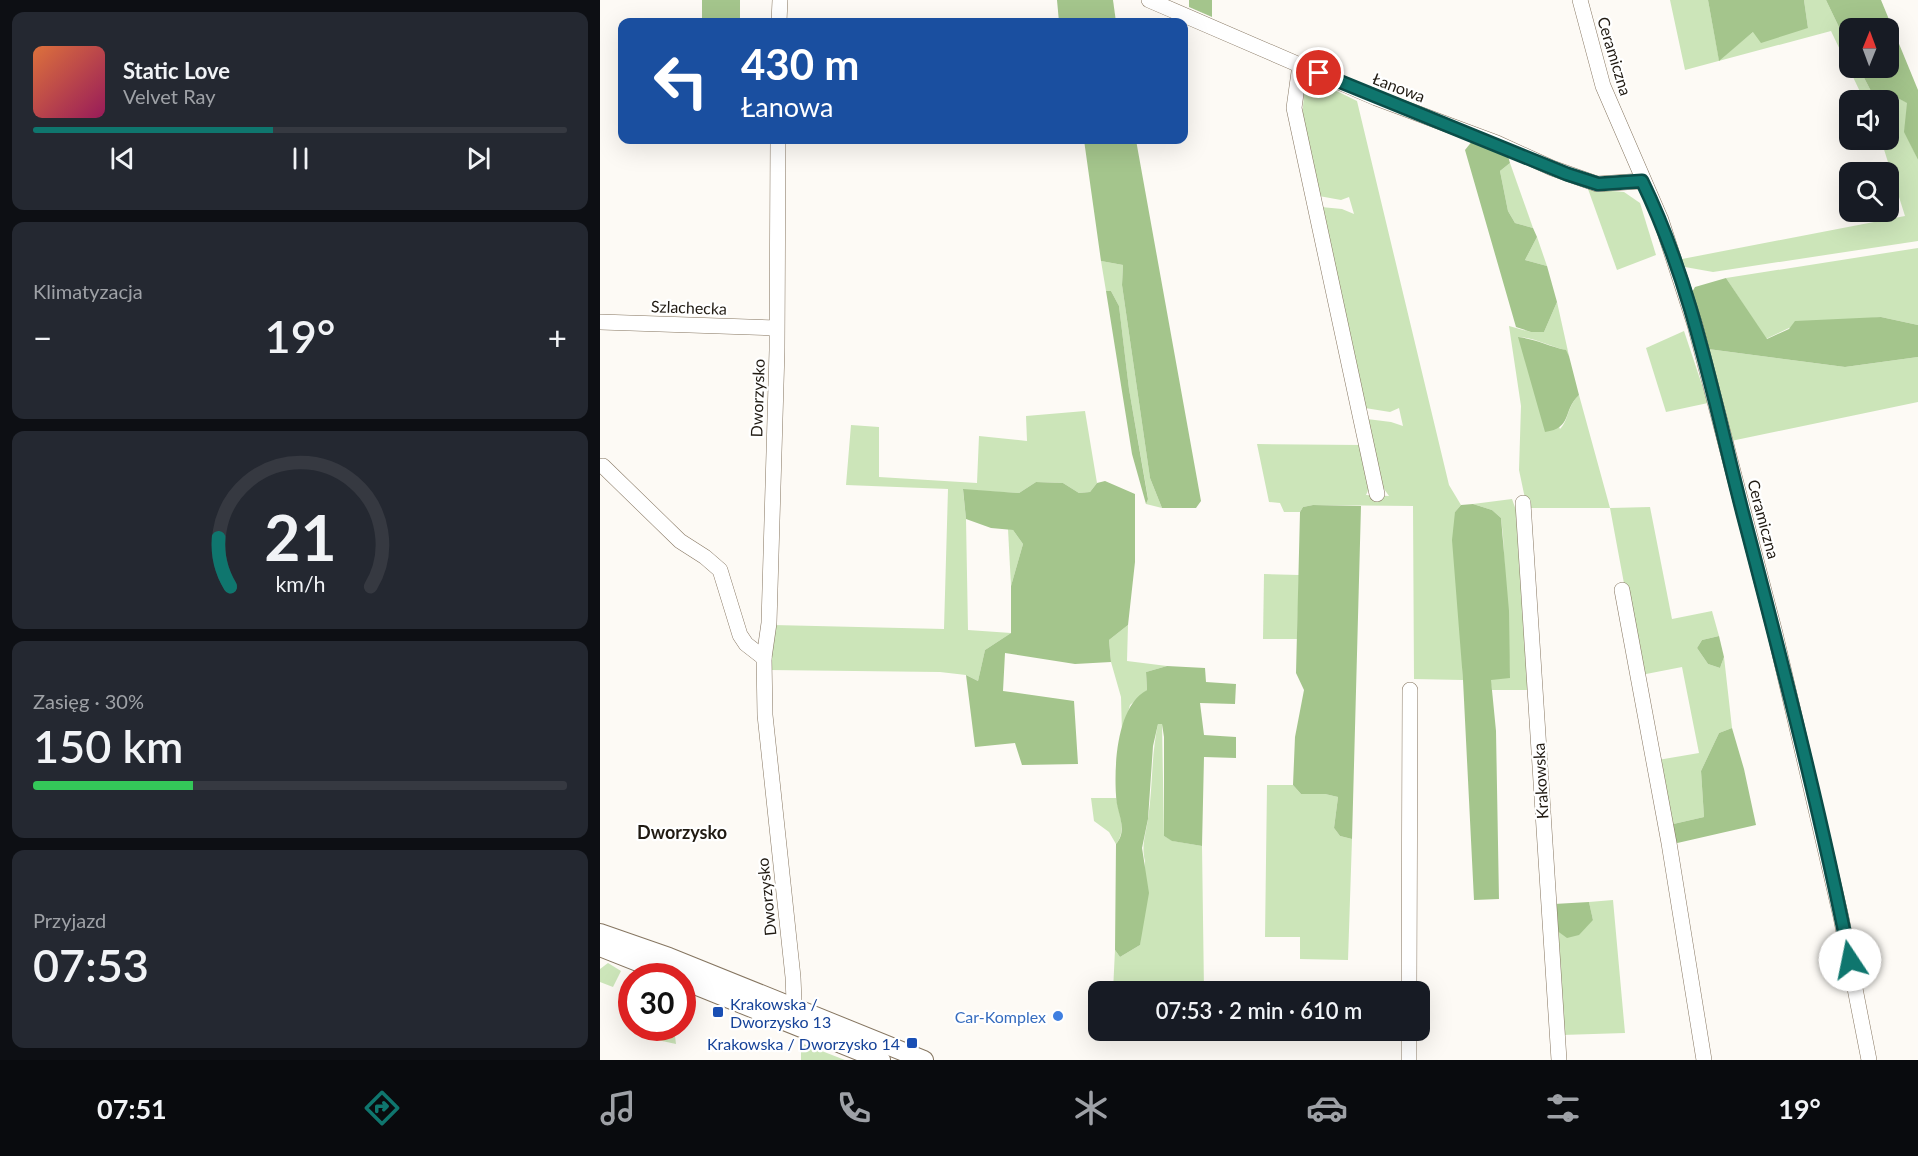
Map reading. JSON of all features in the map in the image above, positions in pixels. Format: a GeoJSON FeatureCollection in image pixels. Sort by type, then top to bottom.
{"type":"FeatureCollection","features":[{"type":"Feature","properties":{"kind":"main road"},"geometry":{"type":"LineString","coordinates":[[600,933],[669,957],[881,1060]]}},
{"type":"Feature","properties":{"kind":"main road"},"geometry":{"type":"LineString","coordinates":[[600,947],[640,963]]}},
{"type":"Feature","properties":{"kind":"main road"},"geometry":{"type":"LineString","coordinates":[[696,985],[924,1060]]}},
{"type":"Feature","properties":{"kind":"street"},"geometry":{"type":"LineString","coordinates":[[779,18],[780,0]]}},
{"type":"Feature","properties":{"kind":"street","name":"Łanowa"},"geometry":{"type":"LineString","coordinates":[[1149,0],[1300,65],[1561,172],[1598,184],[1642,181]]}},
{"type":"Feature","properties":{"kind":"street","name":"Ceramiczna"},"geometry":{"type":"LineString","coordinates":[[1580,0],[1604,86],[1642,181],[1661,220],[1695,325],[1775,633],[1841,917],[1869,1060]]}},
{"type":"Feature","properties":{"kind":"street"},"geometry":{"type":"LineString","coordinates":[[1300,65],[1294,108],[1377,494]]}},
{"type":"Feature","properties":{"kind":"street","name":"Dworzysko"},"geometry":{"type":"LineString","coordinates":[[778,144],[769,623],[764,658],[765,715],[793,977],[790,1015]]}},
{"type":"Feature","properties":{"kind":"street","name":"Szlachecka"},"geometry":{"type":"LineString","coordinates":[[600,322],[776,328]]}},
{"type":"Feature","properties":{"kind":"street"},"geometry":{"type":"LineString","coordinates":[[603,466],[680,541],[720,570],[740,635],[746,644],[764,658]]}},
{"type":"Feature","properties":{"kind":"street","name":"Krakowska"},"geometry":{"type":"LineString","coordinates":[[1523,503],[1559,1060]]}},
{"type":"Feature","properties":{"kind":"street"},"geometry":{"type":"LineString","coordinates":[[1622,590],[1669,843],[1704,1060]]}},
{"type":"Feature","properties":{"kind":"street"},"geometry":{"type":"LineString","coordinates":[[1409,981],[1410,690]]}},
{"type":"Feature","properties":{"kind":"street"},"geometry":{"type":"LineString","coordinates":[[1409,1041],[1409,1060]]}},
{"type":"Feature","properties":{"kind":"green space"},"geometry":{"type":"Polygon","coordinates":[[[702,0],[740,0],[740,18],[702,18],[702,0]]]}},
{"type":"Feature","properties":{"kind":"green space"},"geometry":{"type":"Polygon","coordinates":[[[1057,0],[1113,0],[1115,18],[1059,18],[1057,0]]]}},
{"type":"Feature","properties":{"kind":"green space"},"geometry":{"type":"Polygon","coordinates":[[[1189,0],[1212,0],[1212,17],[1189,7],[1189,0]]]}},
{"type":"Feature","properties":{"kind":"green space"},"geometry":{"type":"Polygon","coordinates":[[[1670,0],[1708,0],[1719,60],[1753,32],[1808,28],[1804,0],[1826,0],[1839,27],[1839,48],[1831,31],[1685,70],[1670,0]]]}},
{"type":"Feature","properties":{"kind":"green space"},"geometry":{"type":"Polygon","coordinates":[[[1708,0],[1804,0],[1808,28],[1761,43],[1753,32],[1719,61],[1708,0]]]}},
{"type":"Feature","properties":{"kind":"green space"},"geometry":{"type":"Polygon","coordinates":[[[1826,0],[1881,0],[1888,18],[1839,18],[1839,27],[1826,0]]]}},
{"type":"Feature","properties":{"kind":"green space"},"geometry":{"type":"Polygon","coordinates":[[[1899,44],[1918,90],[1918,160],[1904,132],[1907,103],[1899,99],[1899,90],[1870,90],[1864,78],[1899,78],[1899,44]]]}},
{"type":"Feature","properties":{"kind":"green space"},"geometry":{"type":"Polygon","coordinates":[[[1306,76],[1357,101],[1449,485],[1461,505],[1455,512],[1463,680],[1414,679],[1413,506],[1313,505],[1303,507],[1300,512],[1284,512],[1280,503],[1269,502],[1257,444],[1361,445],[1370,486],[1366,495],[1389,496],[1382,486],[1367,419],[1403,426],[1399,408],[1390,412],[1365,408],[1321,207],[1342,209],[1354,214],[1349,197],[1341,200],[1319,196],[1302,116],[1306,76]]]}},
{"type":"Feature","properties":{"kind":"green space"},"geometry":{"type":"Polygon","coordinates":[[[1853,78],[1864,78],[1870,90],[1859,90],[1853,78]]]}},
{"type":"Feature","properties":{"kind":"green space"},"geometry":{"type":"Polygon","coordinates":[[[1899,98],[1908,103],[1905,132],[1918,160],[1918,241],[1713,272],[1685,267],[1682,259],[1874,222],[1899,222],[1899,217],[1905,216],[1899,197],[1899,162],[1888,162],[1884,150],[1899,150],[1899,98]]]}},
{"type":"Feature","properties":{"kind":"green space"},"geometry":{"type":"Polygon","coordinates":[[[1473,140],[1508,156],[1510,163],[1500,171],[1508,211],[1515,223],[1533,228],[1537,237],[1525,260],[1547,266],[1557,302],[1544,332],[1531,332],[1516,327],[1465,150],[1473,140]]]}},
{"type":"Feature","properties":{"kind":"green space"},"geometry":{"type":"Polygon","coordinates":[[[1085,144],[1137,144],[1201,501],[1196,508],[1162,508],[1150,478],[1122,285],[1123,265],[1101,261],[1085,144]]]}},
{"type":"Feature","properties":{"kind":"green space"},"geometry":{"type":"Polygon","coordinates":[[[1510,163],[1533,228],[1515,223],[1508,211],[1500,171],[1510,163]]]}},
{"type":"Feature","properties":{"kind":"green space"},"geometry":{"type":"Polygon","coordinates":[[[1588,189],[1624,192],[1640,203],[1656,255],[1617,270],[1588,189]]]}},
{"type":"Feature","properties":{"kind":"green space"},"geometry":{"type":"Polygon","coordinates":[[[1537,237],[1547,266],[1525,260],[1537,237]]]}},
{"type":"Feature","properties":{"kind":"green space"},"geometry":{"type":"Polygon","coordinates":[[[1918,248],[1918,325],[1881,317],[1789,328],[1766,339],[1726,278],[1918,248]]]}},
{"type":"Feature","properties":{"kind":"green space"},"geometry":{"type":"Polygon","coordinates":[[[1101,261],[1123,265],[1122,285],[1150,478],[1162,508],[1146,504],[1148,498],[1129,389],[1119,306],[1111,291],[1106,291],[1101,261]]]}},
{"type":"Feature","properties":{"kind":"green space"},"geometry":{"type":"Polygon","coordinates":[[[1726,278],[1767,339],[1789,329],[1795,321],[1881,317],[1918,325],[1918,357],[1845,367],[1708,349],[1691,294],[1695,287],[1726,278]]]}},
{"type":"Feature","properties":{"kind":"green space"},"geometry":{"type":"Polygon","coordinates":[[[1106,291],[1111,291],[1119,306],[1129,389],[1148,499],[1146,504],[1132,454],[1106,291]]]}},
{"type":"Feature","properties":{"kind":"green space"},"geometry":{"type":"Polygon","coordinates":[[[1557,302],[1569,356],[1565,350],[1519,337],[1560,429],[1579,395],[1610,508],[1527,508],[1519,470],[1521,406],[1509,326],[1531,332],[1544,332],[1557,302]]]}},
{"type":"Feature","properties":{"kind":"green space"},"geometry":{"type":"Polygon","coordinates":[[[1684,331],[1708,403],[1666,412],[1646,348],[1684,331]]]}},
{"type":"Feature","properties":{"kind":"green space"},"geometry":{"type":"Polygon","coordinates":[[[1518,337],[1566,350],[1569,356],[1579,395],[1570,407],[1564,423],[1554,430],[1545,432],[1518,337]]]}},
{"type":"Feature","properties":{"kind":"green space"},"geometry":{"type":"Polygon","coordinates":[[[1708,349],[1845,367],[1918,357],[1918,402],[1731,441],[1708,349]]]}},
{"type":"Feature","properties":{"kind":"green space"},"geometry":{"type":"Polygon","coordinates":[[[1085,411],[1097,483],[1090,492],[1079,493],[1063,483],[1036,482],[1019,493],[963,490],[966,519],[968,630],[1011,633],[985,650],[978,681],[966,675],[940,672],[769,670],[773,625],[944,629],[948,489],[846,485],[851,425],[879,427],[879,477],[977,483],[979,436],[1027,441],[1026,416],[1085,411]]]}},
{"type":"Feature","properties":{"kind":"green space"},"geometry":{"type":"Polygon","coordinates":[[[1105,481],[1135,494],[1135,562],[1128,625],[1109,640],[1111,662],[1075,664],[1005,653],[1003,691],[1074,701],[1078,764],[1022,765],[1015,743],[975,747],[966,675],[978,681],[985,650],[1011,633],[1011,586],[1023,544],[1013,530],[991,528],[966,519],[963,489],[1019,493],[1036,482],[1063,483],[1079,493],[1090,492],[1097,483],[1105,481]]]}},
{"type":"Feature","properties":{"kind":"green space"},"geometry":{"type":"Polygon","coordinates":[[[1512,499],[1517,513],[1530,690],[1492,690],[1490,679],[1510,677],[1503,536],[1501,518],[1492,510],[1473,504],[1512,499]]]}},
{"type":"Feature","properties":{"kind":"green space"},"geometry":{"type":"Polygon","coordinates":[[[1473,504],[1492,510],[1501,518],[1509,611],[1510,678],[1491,680],[1496,731],[1499,899],[1474,900],[1463,680],[1452,540],[1455,512],[1461,505],[1473,504]]]}},
{"type":"Feature","properties":{"kind":"green space"},"geometry":{"type":"Polygon","coordinates":[[[1313,505],[1361,506],[1352,839],[1340,836],[1334,828],[1338,797],[1325,794],[1301,794],[1293,785],[1295,737],[1304,690],[1296,673],[1300,512],[1303,507],[1313,505]]]}},
{"type":"Feature","properties":{"kind":"green space"},"geometry":{"type":"Polygon","coordinates":[[[1650,507],[1672,619],[1712,611],[1719,636],[1702,640],[1697,648],[1708,664],[1720,668],[1724,657],[1732,728],[1719,733],[1701,771],[1704,817],[1669,825],[1658,760],[1699,753],[1682,667],[1641,675],[1610,508],[1650,507]]]}},
{"type":"Feature","properties":{"kind":"green space"},"geometry":{"type":"Polygon","coordinates":[[[1008,529],[1013,530],[1023,544],[1011,586],[1008,529]]]}},
{"type":"Feature","properties":{"kind":"green space"},"geometry":{"type":"Polygon","coordinates":[[[1264,574],[1299,575],[1297,639],[1263,639],[1264,574]]]}},
{"type":"Feature","properties":{"kind":"green space"},"geometry":{"type":"Polygon","coordinates":[[[1128,625],[1127,661],[1167,666],[1146,672],[1147,690],[1130,705],[1122,734],[1121,697],[1111,662],[1109,640],[1128,625]]]}},
{"type":"Feature","properties":{"kind":"green space"},"geometry":{"type":"Polygon","coordinates":[[[1719,636],[1724,657],[1720,668],[1708,664],[1697,648],[1702,640],[1719,636]]]}},
{"type":"Feature","properties":{"kind":"green space"},"geometry":{"type":"Polygon","coordinates":[[[1167,666],[1205,668],[1206,682],[1236,684],[1235,704],[1200,703],[1204,735],[1236,737],[1236,758],[1204,757],[1202,846],[1172,841],[1164,836],[1164,737],[1162,724],[1158,724],[1153,746],[1148,819],[1142,848],[1149,893],[1140,945],[1120,957],[1115,950],[1116,844],[1120,838],[1122,826],[1117,801],[1117,752],[1123,722],[1129,709],[1147,690],[1146,672],[1167,666]]]}},
{"type":"Feature","properties":{"kind":"green space"},"geometry":{"type":"Polygon","coordinates":[[[1162,723],[1164,836],[1173,841],[1202,846],[1204,981],[1113,981],[1115,950],[1120,957],[1140,945],[1144,845],[1158,724],[1162,723]]]}},
{"type":"Feature","properties":{"kind":"green space"},"geometry":{"type":"Polygon","coordinates":[[[1732,728],[1744,769],[1756,825],[1673,844],[1669,825],[1704,817],[1701,771],[1719,733],[1732,728]]]}},
{"type":"Feature","properties":{"kind":"green space"},"geometry":{"type":"Polygon","coordinates":[[[1267,785],[1293,785],[1301,794],[1325,794],[1338,797],[1334,828],[1340,836],[1352,839],[1348,960],[1300,959],[1300,937],[1265,937],[1267,785]]]}},
{"type":"Feature","properties":{"kind":"green space"},"geometry":{"type":"Polygon","coordinates":[[[1091,798],[1116,798],[1122,828],[1116,844],[1109,832],[1094,821],[1091,798]]]}},
{"type":"Feature","properties":{"kind":"green space"},"geometry":{"type":"Polygon","coordinates":[[[1613,900],[1625,1033],[1562,1035],[1556,930],[1593,920],[1589,902],[1613,900]]]}},
{"type":"Feature","properties":{"kind":"green space"},"geometry":{"type":"Polygon","coordinates":[[[1589,902],[1593,920],[1579,935],[1567,938],[1556,930],[1554,904],[1589,902]]]}},
{"type":"Feature","properties":{"kind":"green space"},"geometry":{"type":"Polygon","coordinates":[[[608,963],[618,969],[618,977],[613,987],[600,982],[600,969],[608,963]]]}},
{"type":"Feature","properties":{"kind":"green space"},"geometry":{"type":"Polygon","coordinates":[[[801,1043],[845,1060],[801,1060],[801,1043]]]}},
{"type":"Feature","properties":{"kind":"place","name":"Krakowska / Dworzysko 13"},"geometry":{"type":"Point","coordinates":[718,1012]}},
{"type":"Feature","properties":{"kind":"place","name":"Car-Komplex"},"geometry":{"type":"Point","coordinates":[1058,1016]}},
{"type":"Feature","properties":{"kind":"place","name":"Krakowska / Dworzysko 14"},"geometry":{"type":"Point","coordinates":[912,1043]}},
{"type":"Feature","properties":{"kind":"district","name":"Dworzysko"},"geometry":{"type":"Point","coordinates":[682,832]}},
{"type":"Feature","properties":{"kind":"route"},"geometry":{"type":"LineString","coordinates":[[1319,73],[1376,98],[1497,143],[1567,174],[1598,184],[1642,181],[1661,220],[1695,325],[1713,392],[1775,633],[1850,960]]}}]}
